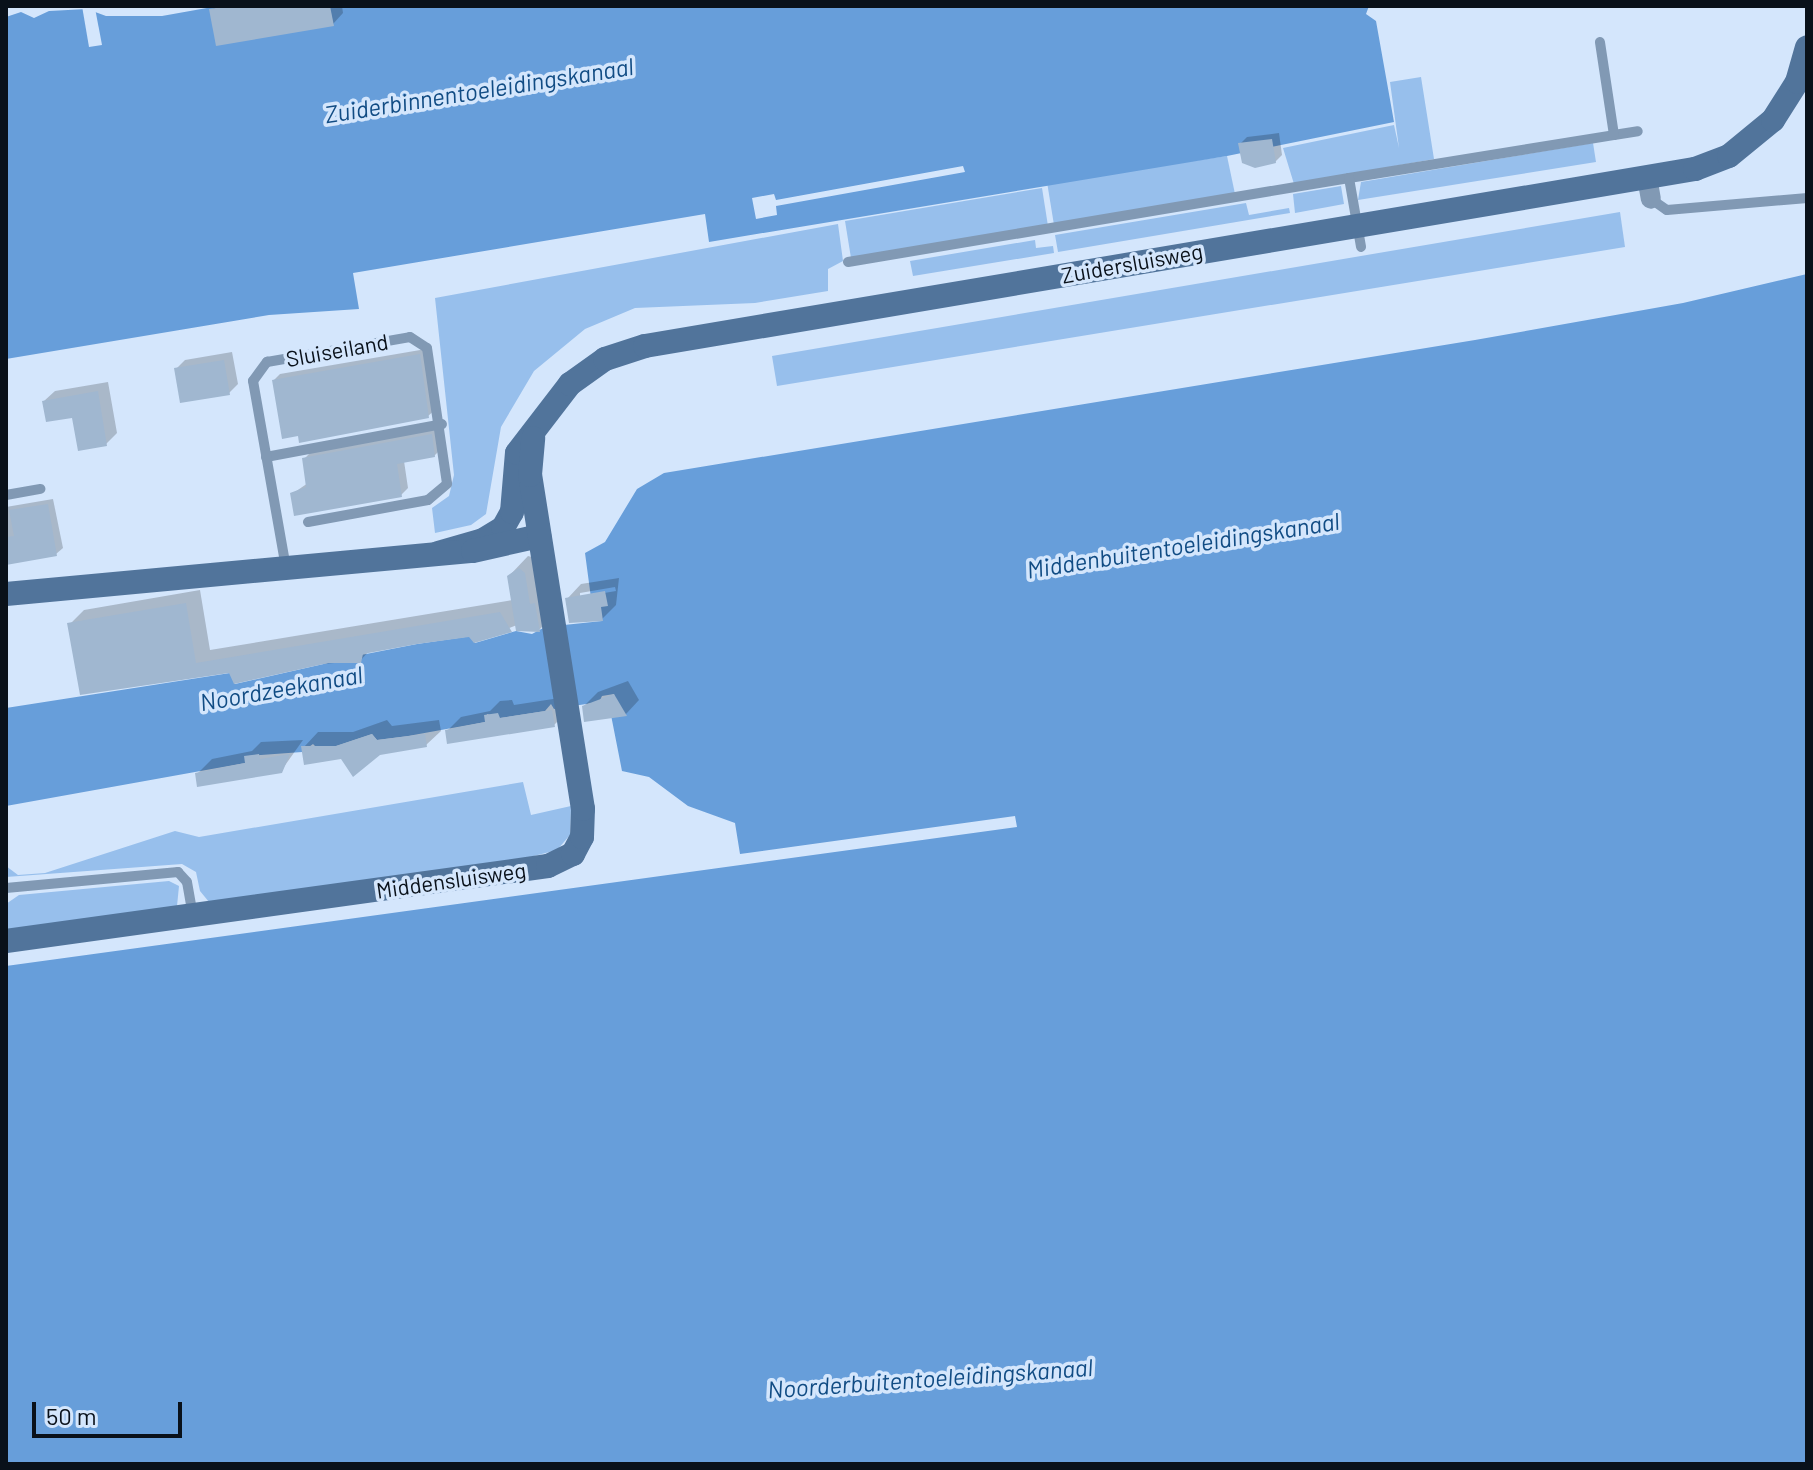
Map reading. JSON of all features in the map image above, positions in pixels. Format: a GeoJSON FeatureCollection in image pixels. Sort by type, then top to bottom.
{"type":"FeatureCollection","features":[{"type":"Feature","properties":{"kind":"street","name":"Zuidersluisweg"},"geometry":{"type":"LineString","coordinates":[[533,430],[570,384],[605,359],[645,346],[1649,188],[1752,140],[1797,82],[1807,47]]}},
{"type":"Feature","properties":{"kind":"street"},"geometry":{"type":"LineString","coordinates":[[438,553],[483,540],[508,519],[517,453],[533,430]]}},
{"type":"Feature","properties":{"kind":"street"},"geometry":{"type":"LineString","coordinates":[[533,430],[530,475],[538,530]]}},
{"type":"Feature","properties":{"kind":"street"},"geometry":{"type":"LineString","coordinates":[[508,519],[538,530]]}},
{"type":"Feature","properties":{"kind":"street"},"geometry":{"type":"LineString","coordinates":[[6,594],[503,546],[538,530]]}},
{"type":"Feature","properties":{"kind":"street","name":"Middensluisweg"},"geometry":{"type":"LineString","coordinates":[[6,941],[193,917],[563,862],[573,854],[583,829],[573,738],[538,530]]}},
{"type":"Feature","properties":{"kind":"lane"},"geometry":{"type":"LineString","coordinates":[[1600,42],[1614,135]]}},
{"type":"Feature","properties":{"kind":"lane"},"geometry":{"type":"LineString","coordinates":[[848,262],[1638,131]]}},
{"type":"Feature","properties":{"kind":"lane"},"geometry":{"type":"LineString","coordinates":[[1349,178],[1359,236]]}},
{"type":"Feature","properties":{"kind":"lane"},"geometry":{"type":"LineString","coordinates":[[1649,188],[1667,210],[1807,198]]}},
{"type":"Feature","properties":{"kind":"lane","name":"Sluiseiland"},"geometry":{"type":"LineString","coordinates":[[286,568],[253,381],[267,362],[410,337],[427,348],[442,424],[447,474],[440,494],[308,522]]}},
{"type":"Feature","properties":{"kind":"lane"},"geometry":{"type":"LineString","coordinates":[[266,457],[442,424]]}},
{"type":"Feature","properties":{"kind":"lane"},"geometry":{"type":"LineString","coordinates":[[6,495],[40,489]]}},
{"type":"Feature","properties":{"kind":"lane"},"geometry":{"type":"LineString","coordinates":[[6,888],[178,872],[190,891],[193,917]]}},
{"type":"Feature","properties":{"kind":"shaded area"},"geometry":{"type":"Polygon","coordinates":[[[1421,77],[1434,159],[1294,184],[1283,148],[1394,125],[1399,148],[1390,82],[1421,77]]]}},
{"type":"Feature","properties":{"kind":"shaded area"},"geometry":{"type":"Polygon","coordinates":[[[1593,143],[1596,162],[1358,200],[1361,182],[1593,143]]]}},
{"type":"Feature","properties":{"kind":"shaded area"},"geometry":{"type":"Polygon","coordinates":[[[1227,156],[1235,194],[1054,225],[1047,182],[1227,156]]]}},
{"type":"Feature","properties":{"kind":"shaded area"},"geometry":{"type":"Polygon","coordinates":[[[1341,186],[1344,204],[1295,213],[1293,194],[1341,186]]]}},
{"type":"Feature","properties":{"kind":"shaded area"},"geometry":{"type":"Polygon","coordinates":[[[1042,188],[1048,226],[851,258],[845,221],[1042,188]]]}},
{"type":"Feature","properties":{"kind":"shaded area"},"geometry":{"type":"Polygon","coordinates":[[[1246,203],[1249,215],[1289,208],[1290,213],[1058,252],[1055,235],[1246,203]]]}},
{"type":"Feature","properties":{"kind":"shaded area"},"geometry":{"type":"Polygon","coordinates":[[[1620,212],[1625,247],[777,386],[772,356],[1620,212]]]}},
{"type":"Feature","properties":{"kind":"shaded area"},"geometry":{"type":"Polygon","coordinates":[[[838,224],[843,261],[828,269],[828,291],[755,303],[635,308],[585,329],[534,371],[501,427],[486,514],[471,525],[435,533],[432,508],[449,496],[454,475],[435,298],[838,224]]]}},
{"type":"Feature","properties":{"kind":"shaded area"},"geometry":{"type":"Polygon","coordinates":[[[1035,240],[1036,248],[1053,246],[1054,253],[913,276],[910,261],[1035,240]]]}},
{"type":"Feature","properties":{"kind":"shaded area"},"geometry":{"type":"Polygon","coordinates":[[[523,782],[531,815],[571,806],[570,835],[557,850],[503,864],[209,902],[200,891],[196,872],[182,864],[6,877],[6,866],[18,875],[45,873],[175,831],[199,837],[523,782]]]}},
{"type":"Feature","properties":{"kind":"shaded area"},"geometry":{"type":"Polygon","coordinates":[[[169,881],[179,886],[177,906],[6,932],[6,904],[19,895],[169,881]]]}},
{"type":"Feature","properties":{"kind":"water","name":"Zuiderbinnentoeleidingskanaal"},"geometry":{"type":"Polygon","coordinates":[[[218,6],[1369,6],[1366,14],[1376,21],[1394,122],[1227,156],[709,242],[705,214],[353,273],[359,309],[269,315],[6,359],[6,17],[21,12],[34,18],[49,11],[87,9],[106,16],[162,16],[218,6]]]}},
{"type":"Feature","properties":{"kind":"water"},"geometry":{"type":"Polygon","coordinates":[[[1807,274],[1807,1464],[6,1464],[6,966],[1017,827],[1015,816],[740,854],[735,823],[688,806],[649,777],[622,771],[611,715],[619,714],[614,694],[602,696],[599,702],[554,709],[551,704],[545,711],[500,718],[487,714],[485,722],[408,736],[377,740],[372,734],[336,746],[317,748],[313,744],[302,752],[248,756],[245,763],[6,806],[6,708],[230,673],[235,684],[328,663],[359,663],[361,655],[417,644],[472,636],[475,643],[516,631],[532,634],[545,627],[602,621],[591,598],[585,553],[605,542],[637,489],[664,473],[1475,340],[1683,303],[1807,274]]]}},
{"type":"Feature","properties":{"kind":"pier"},"geometry":{"type":"Polygon","coordinates":[[[82,6],[95,8],[102,45],[89,47],[82,6]]]}},
{"type":"Feature","properties":{"kind":"pier"},"geometry":{"type":"Polygon","coordinates":[[[963,166],[965,172],[776,206],[777,215],[756,219],[752,198],[774,194],[776,200],[963,166]]]}},
{"type":"Feature","properties":{"kind":"building"},"geometry":{"type":"Polygon","coordinates":[[[229,6],[330,6],[334,26],[216,46],[209,9],[229,6]]]}},
{"type":"Feature","properties":{"kind":"building"},"geometry":{"type":"Polygon","coordinates":[[[1272,139],[1276,163],[1255,168],[1242,163],[1238,143],[1272,139]]]}},
{"type":"Feature","properties":{"kind":"building"},"geometry":{"type":"Polygon","coordinates":[[[420,354],[429,418],[299,443],[298,436],[282,439],[272,380],[420,354]]]}},
{"type":"Feature","properties":{"kind":"building"},"geometry":{"type":"Polygon","coordinates":[[[224,360],[230,395],[180,403],[174,368],[224,360]]]}},
{"type":"Feature","properties":{"kind":"building"},"geometry":{"type":"Polygon","coordinates":[[[98,391],[107,446],[78,451],[72,418],[46,422],[42,401],[98,391]]]}},
{"type":"Feature","properties":{"kind":"building"},"geometry":{"type":"Polygon","coordinates":[[[432,434],[435,457],[397,464],[402,497],[294,516],[290,493],[306,487],[302,458],[432,434]]]}},
{"type":"Feature","properties":{"kind":"building"},"geometry":{"type":"Polygon","coordinates":[[[48,504],[57,556],[6,565],[6,537],[14,536],[9,510],[48,504]]]}},
{"type":"Feature","properties":{"kind":"building"},"geometry":{"type":"Polygon","coordinates":[[[519,568],[525,573],[530,604],[535,603],[540,632],[516,631],[507,576],[519,568]]]}},
{"type":"Feature","properties":{"kind":"building"},"geometry":{"type":"Polygon","coordinates":[[[605,591],[608,606],[601,607],[603,621],[569,623],[565,598],[605,591]]]}},
{"type":"Feature","properties":{"kind":"building"},"geometry":{"type":"Polygon","coordinates":[[[186,603],[196,663],[500,612],[512,632],[474,643],[469,637],[363,654],[361,663],[328,663],[234,684],[229,673],[80,695],[67,623],[186,603]]]}},
{"type":"Feature","properties":{"kind":"building"},"geometry":{"type":"Polygon","coordinates":[[[614,694],[627,716],[584,722],[582,706],[614,694]]]}},
{"type":"Feature","properties":{"kind":"building"},"geometry":{"type":"Polygon","coordinates":[[[552,710],[555,727],[447,744],[445,730],[485,722],[484,715],[498,713],[500,718],[552,710]]]}},
{"type":"Feature","properties":{"kind":"building"},"geometry":{"type":"Polygon","coordinates":[[[372,734],[377,740],[425,734],[427,747],[380,755],[353,777],[341,759],[304,765],[301,746],[336,746],[372,734]]]}},
{"type":"Feature","properties":{"kind":"building"},"geometry":{"type":"Polygon","coordinates":[[[259,754],[260,759],[290,754],[282,773],[197,787],[195,773],[245,763],[244,756],[259,754]]]}},
{"type":"Feature","properties":{"kind":"water label","name":"Middenbuitentoeleidingskanaal"},"geometry":{"type":"Point","coordinates":[1183,545]}},
{"type":"Feature","properties":{"kind":"water label","name":"Noordzeekanaal"},"geometry":{"type":"Point","coordinates":[281,688]}},
{"type":"Feature","properties":{"kind":"water label","name":"Noorderbuitentoeleidingskanaal"},"geometry":{"type":"Point","coordinates":[930,1378]}}]}
